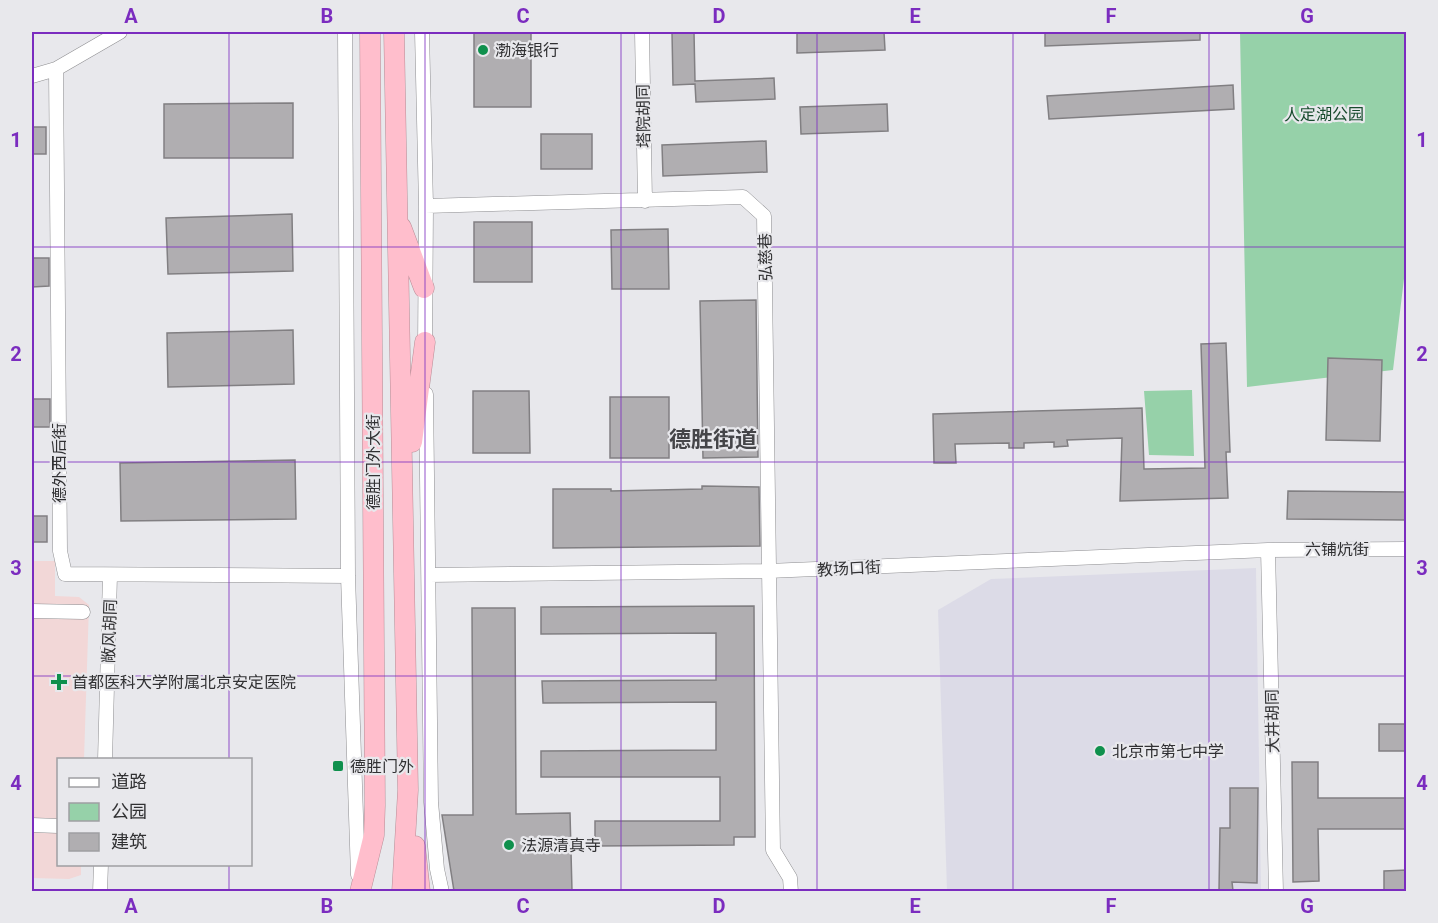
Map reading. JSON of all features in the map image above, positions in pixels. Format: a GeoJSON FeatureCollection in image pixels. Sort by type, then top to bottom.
{"type":"FeatureCollection","features":[{"type":"Feature","properties":{"kind":"highway","name":"德胜门外大街"},"geometry":{"type":"LineString","coordinates":[[359,891],[374,835],[375,805],[370,32]]}},
{"type":"Feature","properties":{"kind":"highway","name":"德胜门外大街"},"geometry":{"type":"LineString","coordinates":[[394,32],[408,790]]}},
{"type":"Feature","properties":{"kind":"highway"},"geometry":{"type":"LineString","coordinates":[[396,213],[424,288]]}},
{"type":"Feature","properties":{"kind":"highway"},"geometry":{"type":"LineString","coordinates":[[404,507],[425,342]]}},
{"type":"Feature","properties":{"kind":"highway"},"geometry":{"type":"LineString","coordinates":[[402,891],[408,790]]}},
{"type":"Feature","properties":{"kind":"highway"},"geometry":{"type":"LineString","coordinates":[[408,790],[420,891]]}},
{"type":"Feature","properties":{"kind":"street"},"geometry":{"type":"LineString","coordinates":[[32,76],[56,69],[120,32]]}},
{"type":"Feature","properties":{"kind":"street","name":"德胜门外大街"},"geometry":{"type":"LineString","coordinates":[[345,32],[348,576],[358,796],[359,891]]}},
{"type":"Feature","properties":{"kind":"street"},"geometry":{"type":"LineString","coordinates":[[422,32],[426,206],[424,288],[431,802],[437,869],[442,891]]}},
{"type":"Feature","properties":{"kind":"street","name":"塔院胡同"},"geometry":{"type":"LineString","coordinates":[[642,32],[645,201]]}},
{"type":"Feature","properties":{"kind":"street","name":"德外西后街"},"geometry":{"type":"LineString","coordinates":[[56,69],[60,563],[65,574],[348,576]]}},
{"type":"Feature","properties":{"kind":"street","name":"弘慈巷"},"geometry":{"type":"LineString","coordinates":[[426,206],[743,197],[764,216],[773,850],[790,878],[791,891]]}},
{"type":"Feature","properties":{"kind":"street","name":"教场口街"},"geometry":{"type":"LineString","coordinates":[[429,575],[768,572],[1268,549]]}},
{"type":"Feature","properties":{"kind":"street","name":"六铺炕街"},"geometry":{"type":"LineString","coordinates":[[1268,549],[1407,549]]}},
{"type":"Feature","properties":{"kind":"street","name":"大井胡同"},"geometry":{"type":"LineString","coordinates":[[1268,549],[1276,891]]}},
{"type":"Feature","properties":{"kind":"street","name":"敞风胡同"},"geometry":{"type":"LineString","coordinates":[[105,758],[110,575]]}},
{"type":"Feature","properties":{"kind":"street"},"geometry":{"type":"LineString","coordinates":[[32,611],[83,612]]}},
{"type":"Feature","properties":{"kind":"street"},"geometry":{"type":"LineString","coordinates":[[32,825],[57,826]]}},
{"type":"Feature","properties":{"kind":"street"},"geometry":{"type":"LineString","coordinates":[[100,891],[101,866]]}},
{"type":"Feature","properties":{"kind":"shaded area","name":"首都医科大学附属北京安定医院"},"geometry":{"type":"Polygon","coordinates":[[[32,561],[55,561],[55,596],[79,597],[89,605],[84,758],[57,758],[57,866],[81,866],[81,875],[69,879],[32,878],[32,561]]]}},
{"type":"Feature","properties":{"kind":"shaded area","name":"北京市第七中学"},"geometry":{"type":"Polygon","coordinates":[[[1256,568],[1261,891],[947,891],[938,610],[991,579],[1256,568]]]}},
{"type":"Feature","properties":{"kind":"green space","name":"人定湖公园"},"geometry":{"type":"Polygon","coordinates":[[[1240,32],[1406,32],[1406,262],[1393,370],[1247,387],[1240,32]]]}},
{"type":"Feature","properties":{"kind":"green space"},"geometry":{"type":"Polygon","coordinates":[[[1192,390],[1194,456],[1149,455],[1144,391],[1192,390]]]}},
{"type":"Feature","properties":{"kind":"building"},"geometry":{"type":"Polygon","coordinates":[[[474,32],[531,32],[531,107],[474,107],[474,32]]]}},
{"type":"Feature","properties":{"kind":"building"},"geometry":{"type":"Polygon","coordinates":[[[672,32],[694,32],[695,81],[774,78],[775,99],[696,102],[695,84],[673,85],[672,32]]]}},
{"type":"Feature","properties":{"kind":"building"},"geometry":{"type":"Polygon","coordinates":[[[797,32],[884,32],[885,50],[797,53],[797,32]]]}},
{"type":"Feature","properties":{"kind":"building"},"geometry":{"type":"Polygon","coordinates":[[[1045,32],[1200,32],[1200,40],[1045,46],[1045,32]]]}},
{"type":"Feature","properties":{"kind":"building"},"geometry":{"type":"Polygon","coordinates":[[[1233,85],[1234,109],[1049,119],[1047,96],[1233,85]]]}},
{"type":"Feature","properties":{"kind":"building"},"geometry":{"type":"Polygon","coordinates":[[[293,103],[293,158],[164,158],[164,104],[293,103]]]}},
{"type":"Feature","properties":{"kind":"building"},"geometry":{"type":"Polygon","coordinates":[[[887,104],[888,131],[801,134],[800,107],[887,104]]]}},
{"type":"Feature","properties":{"kind":"building"},"geometry":{"type":"Polygon","coordinates":[[[32,127],[46,127],[46,154],[32,154],[32,127]]]}},
{"type":"Feature","properties":{"kind":"building"},"geometry":{"type":"Polygon","coordinates":[[[541,134],[592,134],[592,169],[541,169],[541,134]]]}},
{"type":"Feature","properties":{"kind":"building"},"geometry":{"type":"Polygon","coordinates":[[[766,141],[767,172],[663,176],[662,145],[766,141]]]}},
{"type":"Feature","properties":{"kind":"building"},"geometry":{"type":"Polygon","coordinates":[[[292,214],[293,271],[168,274],[166,218],[292,214]]]}},
{"type":"Feature","properties":{"kind":"building"},"geometry":{"type":"Polygon","coordinates":[[[474,222],[532,222],[532,282],[474,282],[474,222]]]}},
{"type":"Feature","properties":{"kind":"building"},"geometry":{"type":"Polygon","coordinates":[[[668,229],[669,289],[612,289],[611,230],[668,229]]]}},
{"type":"Feature","properties":{"kind":"building"},"geometry":{"type":"Polygon","coordinates":[[[32,258],[49,258],[49,286],[32,287],[32,258]]]}},
{"type":"Feature","properties":{"kind":"building"},"geometry":{"type":"Polygon","coordinates":[[[756,300],[758,457],[703,458],[700,301],[756,300]]]}},
{"type":"Feature","properties":{"kind":"building"},"geometry":{"type":"Polygon","coordinates":[[[293,330],[294,384],[168,387],[167,333],[293,330]]]}},
{"type":"Feature","properties":{"kind":"building"},"geometry":{"type":"Polygon","coordinates":[[[1226,343],[1230,452],[1226,452],[1228,498],[1120,501],[1122,438],[1067,440],[1068,446],[1054,447],[1054,442],[1024,443],[1024,448],[1009,448],[1009,443],[955,444],[956,463],[934,463],[933,414],[1142,408],[1144,469],[1205,468],[1201,344],[1226,343]]]}},
{"type":"Feature","properties":{"kind":"building"},"geometry":{"type":"Polygon","coordinates":[[[1328,358],[1382,360],[1380,441],[1326,440],[1328,358]]]}},
{"type":"Feature","properties":{"kind":"building"},"geometry":{"type":"Polygon","coordinates":[[[473,391],[529,391],[530,453],[473,453],[473,391]]]}},
{"type":"Feature","properties":{"kind":"building"},"geometry":{"type":"Polygon","coordinates":[[[610,397],[669,397],[669,458],[610,458],[610,397]]]}},
{"type":"Feature","properties":{"kind":"building"},"geometry":{"type":"Polygon","coordinates":[[[32,399],[50,399],[50,427],[32,427],[32,399]]]}},
{"type":"Feature","properties":{"kind":"building"},"geometry":{"type":"Polygon","coordinates":[[[295,460],[296,519],[121,521],[120,463],[295,460]]]}},
{"type":"Feature","properties":{"kind":"building"},"geometry":{"type":"Polygon","coordinates":[[[702,486],[759,487],[760,546],[553,548],[553,489],[611,489],[611,491],[702,489],[702,486]]]}},
{"type":"Feature","properties":{"kind":"building"},"geometry":{"type":"Polygon","coordinates":[[[1288,491],[1407,492],[1407,520],[1287,519],[1288,491]]]}},
{"type":"Feature","properties":{"kind":"building"},"geometry":{"type":"Polygon","coordinates":[[[32,516],[47,516],[47,542],[32,542],[32,516]]]}},
{"type":"Feature","properties":{"kind":"building"},"geometry":{"type":"Polygon","coordinates":[[[754,606],[755,837],[734,837],[734,845],[595,846],[595,821],[720,821],[720,777],[541,777],[541,751],[716,750],[716,702],[543,703],[542,681],[716,680],[716,633],[541,634],[541,607],[754,606]]]}},
{"type":"Feature","properties":{"kind":"building"},"geometry":{"type":"Polygon","coordinates":[[[472,608],[515,608],[516,814],[570,813],[572,891],[454,891],[442,815],[473,815],[472,608]]]}},
{"type":"Feature","properties":{"kind":"building"},"geometry":{"type":"Polygon","coordinates":[[[1379,724],[1407,724],[1407,751],[1379,751],[1379,724]]]}},
{"type":"Feature","properties":{"kind":"building"},"geometry":{"type":"Polygon","coordinates":[[[1292,762],[1318,762],[1318,798],[1407,798],[1407,829],[1318,829],[1319,881],[1293,882],[1292,762]]]}},
{"type":"Feature","properties":{"kind":"building"},"geometry":{"type":"Polygon","coordinates":[[[1230,788],[1258,788],[1257,883],[1232,882],[1233,891],[1219,891],[1220,828],[1230,828],[1230,788]]]}},
{"type":"Feature","properties":{"kind":"building"},"geometry":{"type":"Polygon","coordinates":[[[1407,870],[1407,891],[1384,891],[1384,871],[1407,870]]]}},
{"type":"Feature","properties":{"kind":"place","name":"渤海银行"},"geometry":{"type":"Point","coordinates":[483,50]}},
{"type":"Feature","properties":{"kind":"place","name":"首都医科大学附属北京安定医院"},"geometry":{"type":"Point","coordinates":[59,682]}},
{"type":"Feature","properties":{"kind":"place","name":"北京市第七中学"},"geometry":{"type":"Point","coordinates":[1100,751]}},
{"type":"Feature","properties":{"kind":"place","name":"德胜门外"},"geometry":{"type":"Point","coordinates":[338,766]}},
{"type":"Feature","properties":{"kind":"place","name":"法源清真寺"},"geometry":{"type":"Point","coordinates":[509,845]}},
{"type":"Feature","properties":{"kind":"district","name":"德胜街道"},"geometry":{"type":"Point","coordinates":[713,439]}}]}
